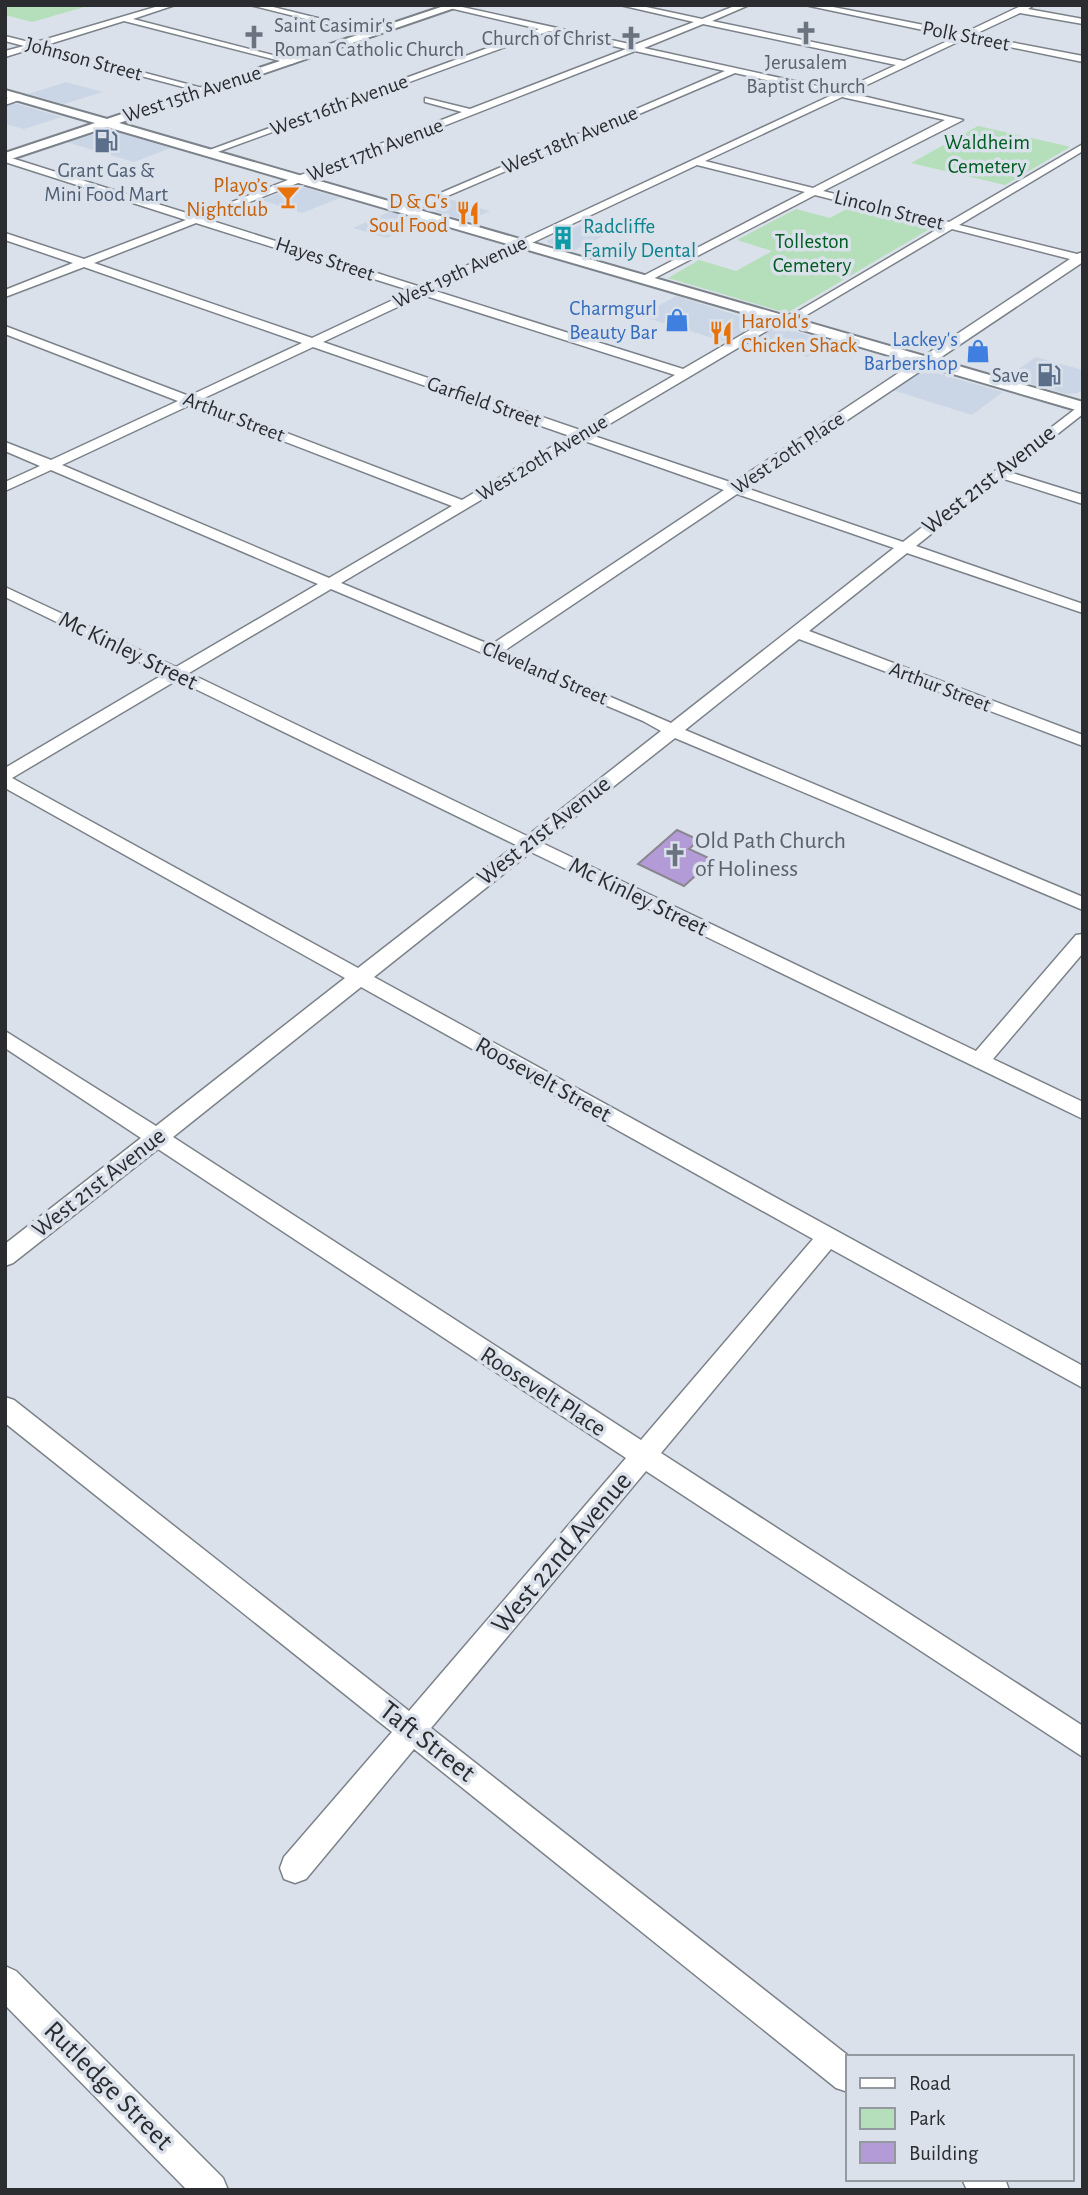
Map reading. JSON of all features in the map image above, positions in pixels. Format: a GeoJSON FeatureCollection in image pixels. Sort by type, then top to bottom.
{"type":"FeatureCollection","features":[{"type":"Feature","properties":{"kind":"main road","name":"West 15th Avenue"},"geometry":{"type":"LineString","coordinates":[[5,158],[450,6]]}},
{"type":"Feature","properties":{"kind":"main road"},"geometry":{"type":"LineString","coordinates":[[5,93],[1083,407]]}},
{"type":"Feature","properties":{"kind":"street"},"geometry":{"type":"LineString","coordinates":[[5,54],[171,5]]}},
{"type":"Feature","properties":{"kind":"street"},"geometry":{"type":"LineString","coordinates":[[254,5],[374,33]]}},
{"type":"Feature","properties":{"kind":"street"},"geometry":{"type":"LineString","coordinates":[[624,5],[905,64]]}},
{"type":"Feature","properties":{"kind":"street","name":"West 17th Avenue"},"geometry":{"type":"LineString","coordinates":[[5,294],[745,5]]}},
{"type":"Feature","properties":{"kind":"street","name":"Polk Street"},"geometry":{"type":"LineString","coordinates":[[809,5],[1083,59]]}},
{"type":"Feature","properties":{"kind":"street","name":"West 19th Avenue"},"geometry":{"type":"LineString","coordinates":[[5,487],[1030,5]]}},
{"type":"Feature","properties":{"kind":"street"},"geometry":{"type":"LineString","coordinates":[[450,6],[956,119],[645,279]]}},
{"type":"Feature","properties":{"kind":"street"},"geometry":{"type":"LineString","coordinates":[[1019,10],[1083,22]]}},
{"type":"Feature","properties":{"kind":"street"},"geometry":{"type":"LineString","coordinates":[[125,19],[292,61]]}},
{"type":"Feature","properties":{"kind":"street","name":"West 16th Avenue"},"geometry":{"type":"LineString","coordinates":[[209,152],[548,29]]}},
{"type":"Feature","properties":{"kind":"street","name":"Johnson Street"},"geometry":{"type":"LineString","coordinates":[[5,37],[203,90]]}},
{"type":"Feature","properties":{"kind":"street","name":"West 18th Avenue"},"geometry":{"type":"LineString","coordinates":[[406,210],[734,70]]}},
{"type":"Feature","properties":{"kind":"street"},"geometry":{"type":"LineString","coordinates":[[5,102],[19,97]]}},
{"type":"Feature","properties":{"kind":"street"},"geometry":{"type":"LineString","coordinates":[[428,100],[471,112]]}},
{"type":"Feature","properties":{"kind":"street","name":"West 20th Avenue"},"geometry":{"type":"LineString","coordinates":[[5,775],[766,326],[801,314],[1081,147]]}},
{"type":"Feature","properties":{"kind":"street","name":"Hayes Street"},"geometry":{"type":"LineString","coordinates":[[5,158],[685,374]]}},
{"type":"Feature","properties":{"kind":"street","name":"Lincoln Street"},"geometry":{"type":"LineString","coordinates":[[696,162],[1081,257]]}},
{"type":"Feature","properties":{"kind":"street","name":"Garfield Street"},"geometry":{"type":"LineString","coordinates":[[5,236],[1083,609]]}},
{"type":"Feature","properties":{"kind":"street","name":"West 20th Place"},"geometry":{"type":"LineString","coordinates":[[493,651],[1081,257]]}},
{"type":"Feature","properties":{"kind":"street","name":"Arthur Street"},"geometry":{"type":"LineString","coordinates":[[5,330],[463,505]]}},
{"type":"Feature","properties":{"kind":"street","name":"West 21st Avenue"},"geometry":{"type":"LineString","coordinates":[[5,1256],[1083,407]]}},
{"type":"Feature","properties":{"kind":"street","name":"Cleveland Street"},"geometry":{"type":"LineString","coordinates":[[5,446],[493,651],[1083,904]]}},
{"type":"Feature","properties":{"kind":"street"},"geometry":{"type":"LineString","coordinates":[[998,473],[1083,500]]}},
{"type":"Feature","properties":{"kind":"street","name":"Mc Kinley Street"},"geometry":{"type":"LineString","coordinates":[[5,591],[1083,1111]]}},
{"type":"Feature","properties":{"kind":"street","name":"Arthur Street"},"geometry":{"type":"LineString","coordinates":[[796,632],[1083,741]]}},
{"type":"Feature","properties":{"kind":"street","name":"Roosevelt Street"},"geometry":{"type":"LineString","coordinates":[[5,781],[1083,1378]]}},
{"type":"Feature","properties":{"kind":"street"},"geometry":{"type":"LineString","coordinates":[[979,1061],[1083,940]]}},
{"type":"Feature","properties":{"kind":"street","name":"Roosevelt Place"},"geometry":{"type":"LineString","coordinates":[[5,1038],[1083,1743]]}},
{"type":"Feature","properties":{"kind":"street","name":"West 22nd Avenue"},"geometry":{"type":"LineString","coordinates":[[295,1868],[828,1237]]}},
{"type":"Feature","properties":{"kind":"street","name":"Taft Street"},"geometry":{"type":"LineString","coordinates":[[5,1408],[846,2074]]}},
{"type":"Feature","properties":{"kind":"street","name":"Rutledge Street"},"geometry":{"type":"LineString","coordinates":[[5,1982],[211,2190]]}},
{"type":"Feature","properties":{"kind":"shaded area"},"geometry":{"type":"Polygon","coordinates":[[[66,82],[103,92],[64,104],[28,94],[66,82]]]}},
{"type":"Feature","properties":{"kind":"shaded area"},"geometry":{"type":"Polygon","coordinates":[[[14,103],[62,117],[24,129],[5,124],[5,106],[14,103]]]}},
{"type":"Feature","properties":{"kind":"shaded area"},"geometry":{"type":"Polygon","coordinates":[[[109,130],[171,148],[134,162],[66,142],[109,130]]]}},
{"type":"Feature","properties":{"kind":"shaded area"},"geometry":{"type":"Polygon","coordinates":[[[299,186],[340,198],[302,213],[261,200],[299,186]]]}},
{"type":"Feature","properties":{"kind":"shaded area"},"geometry":{"type":"Polygon","coordinates":[[[449,199],[490,211],[468,221],[428,209],[449,199]]]}},
{"type":"Feature","properties":{"kind":"shaded area"},"geometry":{"type":"Polygon","coordinates":[[[389,212],[424,222],[387,238],[353,228],[389,212]]]}},
{"type":"Feature","properties":{"kind":"shaded area"},"geometry":{"type":"Polygon","coordinates":[[[582,224],[612,232],[573,251],[548,243],[547,241],[582,224]]]}},
{"type":"Feature","properties":{"kind":"shaded area"},"geometry":{"type":"Polygon","coordinates":[[[676,296],[755,321],[756,324],[729,343],[640,316],[676,296]]]}},
{"type":"Feature","properties":{"kind":"shaded area"},"geometry":{"type":"Polygon","coordinates":[[[784,328],[831,342],[807,357],[754,341],[774,329],[784,328]]]}},
{"type":"Feature","properties":{"kind":"shaded area"},"geometry":{"type":"Polygon","coordinates":[[[1036,357],[1083,370],[1083,389],[1078,393],[1066,394],[1007,377],[1036,357]]]}},
{"type":"Feature","properties":{"kind":"shaded area"},"geometry":{"type":"Polygon","coordinates":[[[929,371],[1003,392],[972,415],[892,390],[918,373],[929,371]]]}},
{"type":"Feature","properties":{"kind":"green space"},"geometry":{"type":"Polygon","coordinates":[[[5,5],[91,5],[32,22],[5,15],[5,5]]]}},
{"type":"Feature","properties":{"kind":"green space","name":"Waldheim Cemetery"},"geometry":{"type":"Polygon","coordinates":[[[978,126],[1070,147],[1005,185],[911,163],[978,126]]]}},
{"type":"Feature","properties":{"kind":"green space","name":"Tolleston Cemetery"},"geometry":{"type":"Polygon","coordinates":[[[852,206],[933,227],[787,313],[668,278],[699,260],[736,271],[772,251],[737,240],[796,209],[830,218],[852,206]]]}},
{"type":"Feature","properties":{"kind":"building","name":"Old Path Church of Holiness"},"geometry":{"type":"Polygon","coordinates":[[[677,830],[699,840],[689,849],[713,860],[684,886],[638,864],[677,830]]]}},
{"type":"Feature","properties":{"kind":"place","name":"Jerusalem Baptist Church"},"geometry":{"type":"Point","coordinates":[806,33]}},
{"type":"Feature","properties":{"kind":"place","name":"Saint Casimir's Roman Catholic Church"},"geometry":{"type":"Point","coordinates":[254,37]}},
{"type":"Feature","properties":{"kind":"place","name":"Church of Christ"},"geometry":{"type":"Point","coordinates":[631,38]}},
{"type":"Feature","properties":{"kind":"place","name":"Grant Gas & Mini Food Mart"},"geometry":{"type":"Point","coordinates":[106,141]}},
{"type":"Feature","properties":{"kind":"place","name":"Playo’s Nightclub"},"geometry":{"type":"Point","coordinates":[288,197]}},
{"type":"Feature","properties":{"kind":"place","name":"D & G's Soul Food"},"geometry":{"type":"Point","coordinates":[468,213]}},
{"type":"Feature","properties":{"kind":"place","name":"Radcliffe Family Dental"},"geometry":{"type":"Point","coordinates":[563,238]}},
{"type":"Feature","properties":{"kind":"place","name":"Charmgurl Beauty Bar"},"geometry":{"type":"Point","coordinates":[677,320]}},
{"type":"Feature","properties":{"kind":"place","name":"Harold's Chicken Shack"},"geometry":{"type":"Point","coordinates":[721,333]}},
{"type":"Feature","properties":{"kind":"place","name":"Lackey's Barbershop"},"geometry":{"type":"Point","coordinates":[978,351]}},
{"type":"Feature","properties":{"kind":"place","name":"Save"},"geometry":{"type":"Point","coordinates":[1049,375]}},
{"type":"Feature","properties":{"kind":"place","name":"Old Path Church of Holiness"},"geometry":{"type":"Point","coordinates":[675,855]}}]}
